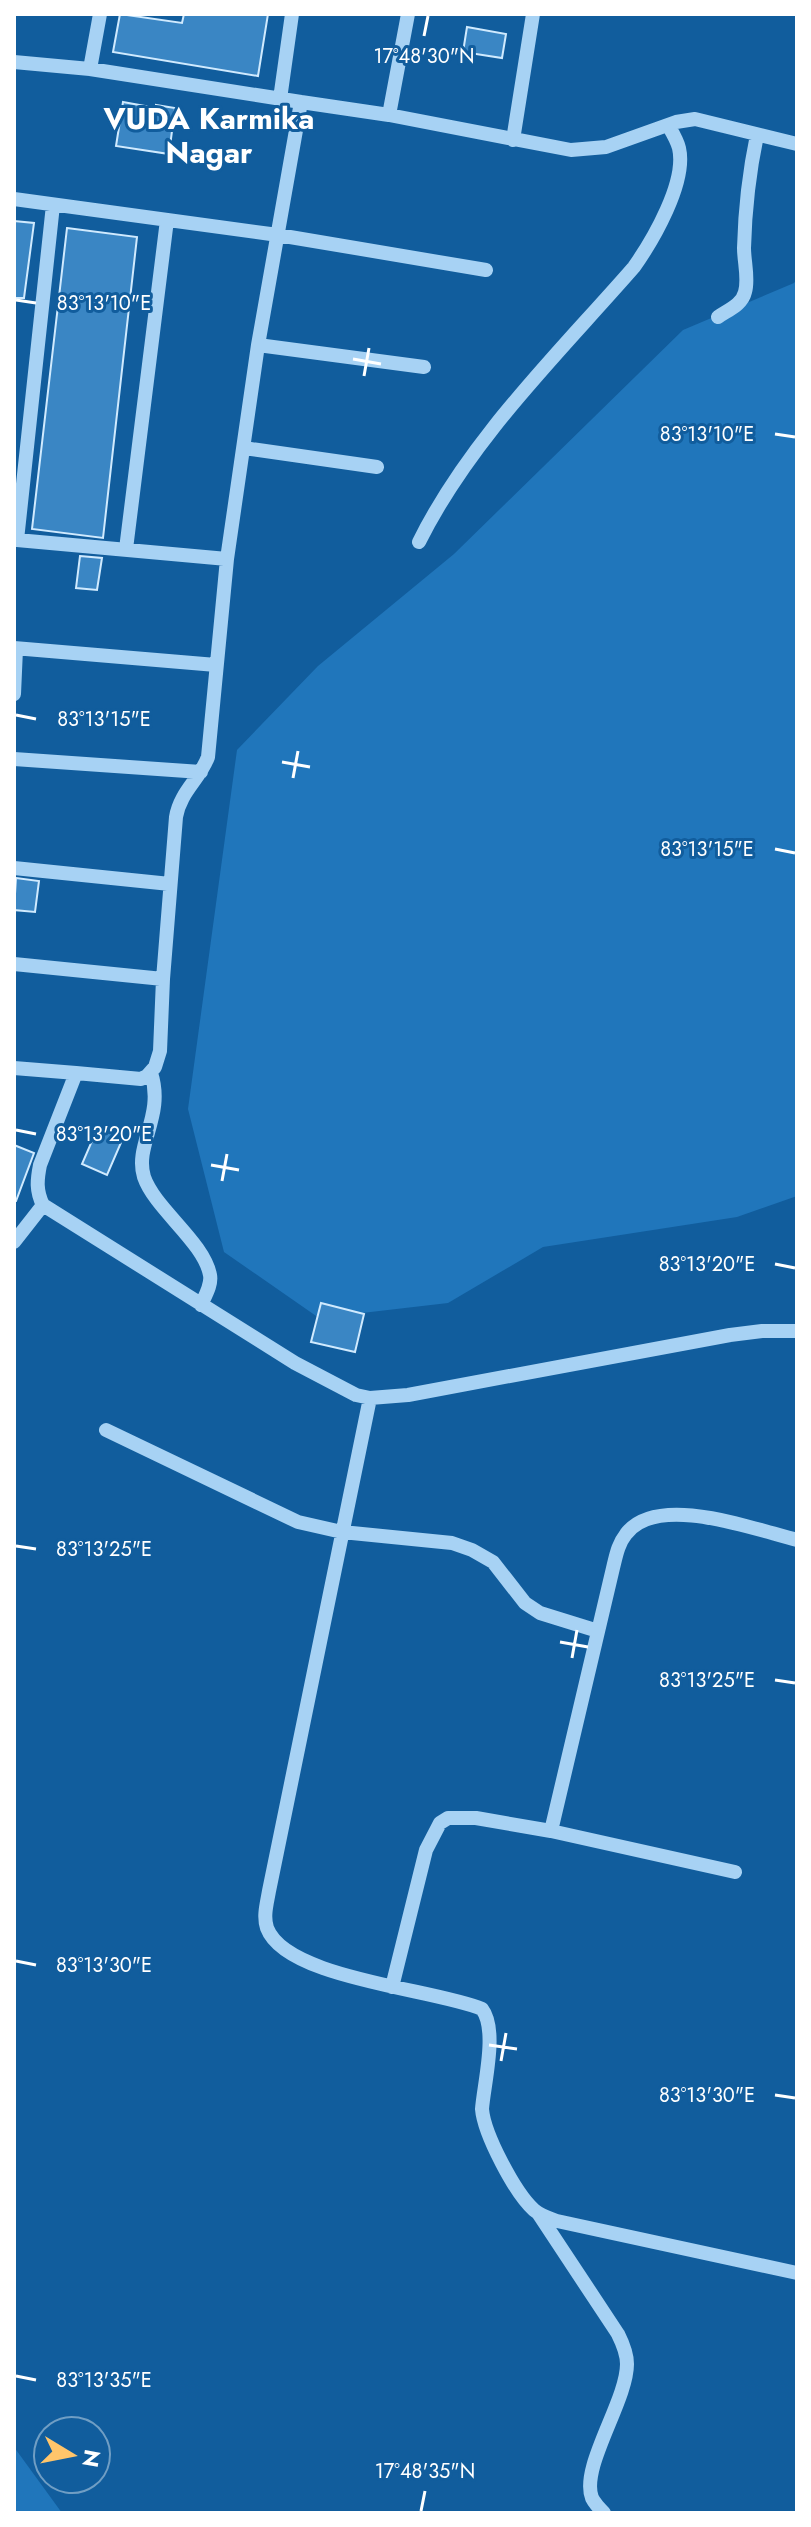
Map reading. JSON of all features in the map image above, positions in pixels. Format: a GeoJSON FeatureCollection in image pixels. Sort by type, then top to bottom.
{"type":"FeatureCollection","features":[{"type":"Feature","properties":{"kind":"street"},"geometry":{"type":"LineString","coordinates":[[90,69],[100,14]]}},
{"type":"Feature","properties":{"kind":"street"},"geometry":{"type":"LineString","coordinates":[[280,99],[292,14]]}},
{"type":"Feature","properties":{"kind":"street"},"geometry":{"type":"LineString","coordinates":[[389,115],[408,14]]}},
{"type":"Feature","properties":{"kind":"street"},"geometry":{"type":"LineString","coordinates":[[513,140],[533,14]]}},
{"type":"Feature","properties":{"kind":"street"},"geometry":{"type":"LineString","coordinates":[[14,62],[90,69],[389,115],[571,150],[606,147],[695,119],[797,144]]}},
{"type":"Feature","properties":{"kind":"street"},"geometry":{"type":"LineString","coordinates":[[201,1305],[210,1285],[206,1265],[148,1186],[142,1166],[157,1101],[151,1073],[160,1051],[178,805],[208,757],[227,559],[258,345],[301,102]]}},
{"type":"Feature","properties":{"kind":"street"},"geometry":{"type":"LineString","coordinates":[[419,542],[431,517],[475,449],[634,267],[657,234],[679,165],[678,145],[668,125]]}},
{"type":"Feature","properties":{"kind":"street"},"geometry":{"type":"LineString","coordinates":[[718,317],[741,301],[746,289],[749,173],[757,135]]}},
{"type":"Feature","properties":{"kind":"street"},"geometry":{"type":"LineString","coordinates":[[14,199],[278,235],[486,270]]}},
{"type":"Feature","properties":{"kind":"street"},"geometry":{"type":"LineString","coordinates":[[53,205],[16,539],[227,559]]}},
{"type":"Feature","properties":{"kind":"street"},"geometry":{"type":"LineString","coordinates":[[126,549],[167,220]]}},
{"type":"Feature","properties":{"kind":"street"},"geometry":{"type":"LineString","coordinates":[[258,345],[424,367]]}},
{"type":"Feature","properties":{"kind":"street"},"geometry":{"type":"LineString","coordinates":[[244,448],[377,467]]}},
{"type":"Feature","properties":{"kind":"street"},"geometry":{"type":"LineString","coordinates":[[14,694],[15,648],[216,665]]}},
{"type":"Feature","properties":{"kind":"street"},"geometry":{"type":"LineString","coordinates":[[14,759],[201,772]]}},
{"type":"Feature","properties":{"kind":"street"},"geometry":{"type":"LineString","coordinates":[[14,868],[170,884]]}},
{"type":"Feature","properties":{"kind":"street"},"geometry":{"type":"LineString","coordinates":[[14,964],[163,979]]}},
{"type":"Feature","properties":{"kind":"street"},"geometry":{"type":"LineString","coordinates":[[14,1068],[135,1079],[151,1073]]}},
{"type":"Feature","properties":{"kind":"street"},"geometry":{"type":"LineString","coordinates":[[76,1073],[40,1165],[37,1189],[43,1205],[295,1363],[334,1385],[370,1398],[408,1395],[730,1335],[797,1331]]}},
{"type":"Feature","properties":{"kind":"street"},"geometry":{"type":"LineString","coordinates":[[14,1242],[43,1205]]}},
{"type":"Feature","properties":{"kind":"street"},"geometry":{"type":"LineString","coordinates":[[370,1398],[265,1917],[273,1938],[297,1956],[392,1987],[472,2005],[482,2009],[487,2016],[490,2029],[482,2109],[488,2137],[523,2197],[538,2213],[626,2350],[626,2379],[590,2486],[592,2498],[604,2513]]}},
{"type":"Feature","properties":{"kind":"street"},"geometry":{"type":"LineString","coordinates":[[106,1430],[298,1522],[342,1532],[452,1543],[472,1550],[493,1562],[525,1603],[540,1613],[598,1631]]}},
{"type":"Feature","properties":{"kind":"street"},"geometry":{"type":"LineString","coordinates":[[551,1831],[618,1547],[627,1532],[641,1521],[676,1514],[697,1516],[797,1540]]}},
{"type":"Feature","properties":{"kind":"street"},"geometry":{"type":"LineString","coordinates":[[392,1987],[426,1850],[440,1823],[448,1818],[460,1816],[551,1831],[735,1872]]}},
{"type":"Feature","properties":{"kind":"street"},"geometry":{"type":"LineString","coordinates":[[538,2213],[557,2221],[797,2273]]}},
{"type":"Feature","properties":{"kind":"shaded area"},"geometry":{"type":"Polygon","coordinates":[[[797,279],[797,1196],[737,1217],[543,1247],[448,1303],[319,1318],[224,1252],[188,1109],[237,750],[318,666],[454,554],[683,330],[794,283],[797,279]]]}},
{"type":"Feature","properties":{"kind":"shaded area"},"geometry":{"type":"Polygon","coordinates":[[[14,2447],[32,2472],[32,2495],[49,2495],[62,2513],[14,2513],[14,2447]]]}},
{"type":"Feature","properties":{"kind":"building"},"geometry":{"type":"Polygon","coordinates":[[[120,14],[182,23],[184,14],[268,14],[258,76],[113,52],[120,14]]]}},
{"type":"Feature","properties":{"kind":"building"},"geometry":{"type":"Polygon","coordinates":[[[467,27],[506,34],[502,58],[463,52],[467,27]]]}},
{"type":"Feature","properties":{"kind":"building"},"geometry":{"type":"Polygon","coordinates":[[[123,102],[175,108],[169,154],[116,146],[123,102]]]}},
{"type":"Feature","properties":{"kind":"building"},"geometry":{"type":"Polygon","coordinates":[[[14,221],[34,223],[24,298],[14,298],[14,221]]]}},
{"type":"Feature","properties":{"kind":"building"},"geometry":{"type":"Polygon","coordinates":[[[67,228],[137,237],[103,538],[32,529],[67,228]]]}},
{"type":"Feature","properties":{"kind":"building"},"geometry":{"type":"Polygon","coordinates":[[[80,556],[102,558],[97,590],[76,588],[80,556]]]}},
{"type":"Feature","properties":{"kind":"building"},"geometry":{"type":"Polygon","coordinates":[[[16,878],[39,881],[35,912],[14,910],[16,878]]]}},
{"type":"Feature","properties":{"kind":"building"},"geometry":{"type":"Polygon","coordinates":[[[98,1127],[123,1138],[107,1175],[82,1164],[98,1127]]]}},
{"type":"Feature","properties":{"kind":"building"},"geometry":{"type":"Polygon","coordinates":[[[14,1145],[34,1153],[16,1201],[14,1201],[14,1145]]]}},
{"type":"Feature","properties":{"kind":"building"},"geometry":{"type":"Polygon","coordinates":[[[321,1303],[364,1314],[355,1352],[311,1342],[321,1303]]]}},
{"type":"Feature","properties":{"kind":"district","name":"VUDA Karmika Nagar"},"geometry":{"type":"Point","coordinates":[209,135]}}]}
